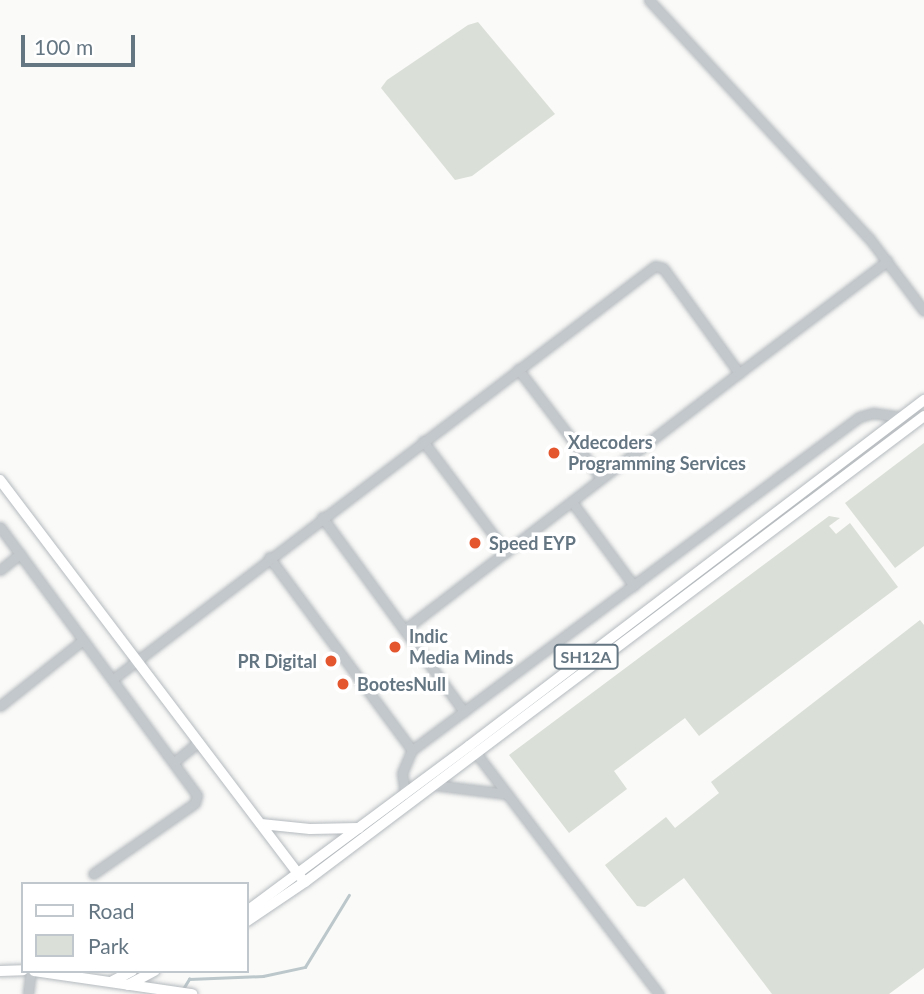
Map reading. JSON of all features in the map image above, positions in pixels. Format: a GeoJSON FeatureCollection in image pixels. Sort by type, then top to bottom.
{"type":"FeatureCollection","features":[{"type":"Feature","properties":{"kind":"main road","name":"SH12A"},"geometry":{"type":"LineString","coordinates":[[248,910],[302,878],[434,785],[472,750],[924,400]]}},
{"type":"Feature","properties":{"kind":"main road","name":"SH12A"},"geometry":{"type":"LineString","coordinates":[[248,920],[405,794],[472,750],[924,416]]}},
{"type":"Feature","properties":{"kind":"main road"},"geometry":{"type":"LineString","coordinates":[[0,480],[302,878]]}},
{"type":"Feature","properties":{"kind":"main road"},"geometry":{"type":"LineString","coordinates":[[261,824],[310,829],[360,828]]}},
{"type":"Feature","properties":{"kind":"main road"},"geometry":{"type":"LineString","coordinates":[[0,971],[21,971]]}},
{"type":"Feature","properties":{"kind":"main road"},"geometry":{"type":"LineString","coordinates":[[46,973],[192,994]]}},
{"type":"Feature","properties":{"kind":"main road"},"geometry":{"type":"LineString","coordinates":[[111,982],[128,973]]}},
{"type":"Feature","properties":{"kind":"main road"},"geometry":{"type":"LineString","coordinates":[[128,985],[150,973]]}},
{"type":"Feature","properties":{"kind":"street"},"geometry":{"type":"LineString","coordinates":[[649,0],[869,238],[924,311]]}},
{"type":"Feature","properties":{"kind":"street"},"geometry":{"type":"LineString","coordinates":[[404,630],[887,261]]}},
{"type":"Feature","properties":{"kind":"street"},"geometry":{"type":"LineString","coordinates":[[113,679],[269,557],[659,266],[739,373]]}},
{"type":"Feature","properties":{"kind":"street"},"geometry":{"type":"LineString","coordinates":[[518,369],[601,478]]}},
{"type":"Feature","properties":{"kind":"street"},"geometry":{"type":"LineString","coordinates":[[405,794],[402,773],[412,750],[859,417],[873,413],[902,417]]}},
{"type":"Feature","properties":{"kind":"street"},"geometry":{"type":"LineString","coordinates":[[423,441],[506,552]]}},
{"type":"Feature","properties":{"kind":"street"},"geometry":{"type":"LineString","coordinates":[[572,502],[634,586]]}},
{"type":"Feature","properties":{"kind":"street"},"geometry":{"type":"LineString","coordinates":[[322,517],[464,712]]}},
{"type":"Feature","properties":{"kind":"street"},"geometry":{"type":"LineString","coordinates":[[0,527],[196,791],[197,800],[93,874]]}},
{"type":"Feature","properties":{"kind":"street"},"geometry":{"type":"LineString","coordinates":[[0,570],[20,554]]}},
{"type":"Feature","properties":{"kind":"street"},"geometry":{"type":"LineString","coordinates":[[269,557],[412,750]]}},
{"type":"Feature","properties":{"kind":"street"},"geometry":{"type":"LineString","coordinates":[[0,706],[83,640]]}},
{"type":"Feature","properties":{"kind":"street"},"geometry":{"type":"LineString","coordinates":[[174,762],[199,742]]}},
{"type":"Feature","properties":{"kind":"street"},"geometry":{"type":"LineString","coordinates":[[472,750],[659,994]]}},
{"type":"Feature","properties":{"kind":"street"},"geometry":{"type":"LineString","coordinates":[[434,785],[507,794]]}},
{"type":"Feature","properties":{"kind":"street"},"geometry":{"type":"LineString","coordinates":[[28,994],[32,973]]}},
{"type":"Feature","properties":{"kind":"green space"},"geometry":{"type":"Polygon","coordinates":[[[478,22],[555,114],[472,176],[455,180],[381,88],[387,80],[468,25],[478,22]]]}},
{"type":"Feature","properties":{"kind":"green space"},"geometry":{"type":"Polygon","coordinates":[[[924,443],[924,546],[895,568],[845,503],[924,443]]]}},
{"type":"Feature","properties":{"kind":"green space"},"geometry":{"type":"Polygon","coordinates":[[[829,516],[840,518],[829,526],[836,534],[850,523],[898,587],[699,736],[685,718],[614,771],[627,789],[569,833],[509,755],[829,516]]]}},
{"type":"Feature","properties":{"kind":"green space"},"geometry":{"type":"Polygon","coordinates":[[[920,620],[924,625],[924,968],[889,994],[772,994],[684,878],[645,907],[637,906],[605,865],[666,817],[675,828],[719,793],[711,782],[920,620]]]}},
{"type":"Feature","properties":{"kind":"waterway"},"geometry":{"type":"LineString","coordinates":[[183,989],[189,979],[263,976],[305,967],[349,895]]}},
{"type":"Feature","properties":{"kind":"place","name":"Xdecoders Programming Services"},"geometry":{"type":"Point","coordinates":[554,453]}},
{"type":"Feature","properties":{"kind":"place","name":"Speed EYP"},"geometry":{"type":"Point","coordinates":[475,543]}},
{"type":"Feature","properties":{"kind":"place","name":"Indic Media Minds"},"geometry":{"type":"Point","coordinates":[395,647]}},
{"type":"Feature","properties":{"kind":"place","name":"PR Digital"},"geometry":{"type":"Point","coordinates":[331,661]}},
{"type":"Feature","properties":{"kind":"place","name":"BootesNull"},"geometry":{"type":"Point","coordinates":[343,684]}}]}
